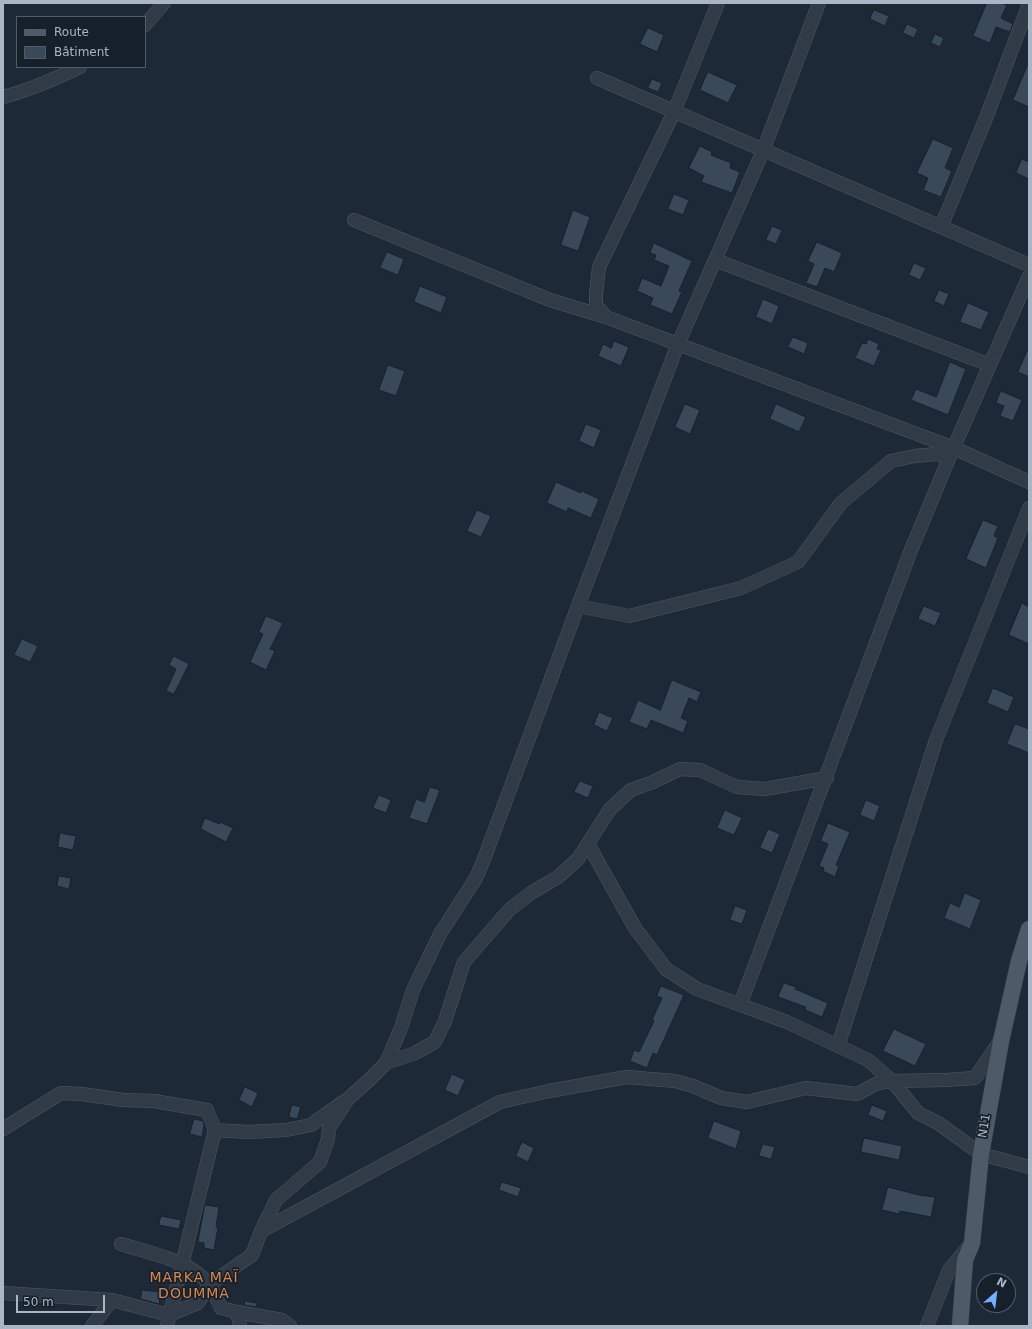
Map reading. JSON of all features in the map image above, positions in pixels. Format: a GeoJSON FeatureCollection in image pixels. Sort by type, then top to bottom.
{"type":"FeatureCollection","features":[{"type":"Feature","properties":{"kind":"main road","name":"N11"},"geometry":{"type":"LineString","coordinates":[[960,1326],[965,1260],[972,1243],[981,1154],[1001,1041],[1019,961],[1029,929]]}},
{"type":"Feature","properties":{"kind":"street"},"geometry":{"type":"LineString","coordinates":[[146,24],[164,3]]}},
{"type":"Feature","properties":{"kind":"street"},"geometry":{"type":"LineString","coordinates":[[606,317],[596,305],[599,267],[674,112],[718,3]]}},
{"type":"Feature","properties":{"kind":"street"},"geometry":{"type":"LineString","coordinates":[[215,1130],[248,1132],[286,1130],[311,1125],[348,1099],[370,1080],[386,1063],[401,1028],[413,990],[440,934],[476,878],[482,865],[578,606],[678,344],[764,151],[819,3]]}},
{"type":"Feature","properties":{"kind":"street"},"geometry":{"type":"LineString","coordinates":[[941,227],[986,118],[1029,4]]}},
{"type":"Feature","properties":{"kind":"street"},"geometry":{"type":"LineString","coordinates":[[3,97],[44,83],[78,68]]}},
{"type":"Feature","properties":{"kind":"street"},"geometry":{"type":"LineString","coordinates":[[597,78],[1029,265]]}},
{"type":"Feature","properties":{"kind":"street"},"geometry":{"type":"LineString","coordinates":[[354,220],[550,300],[606,317],[678,344],[1029,482]]}},
{"type":"Feature","properties":{"kind":"street"},"geometry":{"type":"LineString","coordinates":[[716,260],[990,365]]}},
{"type":"Feature","properties":{"kind":"street"},"geometry":{"type":"LineString","coordinates":[[740,1005],[911,550],[1029,276]]}},
{"type":"Feature","properties":{"kind":"street"},"geometry":{"type":"LineString","coordinates":[[578,606],[629,616],[741,588],[798,562],[841,503],[891,461],[915,456],[952,452]]}},
{"type":"Feature","properties":{"kind":"street"},"geometry":{"type":"LineString","coordinates":[[838,1046],[936,740],[1029,508]]}},
{"type":"Feature","properties":{"kind":"street"},"geometry":{"type":"LineString","coordinates":[[386,1063],[415,1053],[435,1042],[445,1021],[464,962],[510,909],[531,893],[567,870],[578,859],[610,809],[631,790],[653,782],[680,769],[700,770],[736,787],[766,789],[826,778]]}},
{"type":"Feature","properties":{"kind":"street"},"geometry":{"type":"LineString","coordinates":[[588,844],[635,928],[666,969],[697,988],[787,1022],[868,1060],[892,1081],[918,1113],[938,1123],[981,1154],[1029,1167]]}},
{"type":"Feature","properties":{"kind":"street"},"geometry":{"type":"LineString","coordinates":[[261,1231],[500,1102],[542,1092],[628,1078],[675,1081],[693,1086],[720,1098],[747,1102],[806,1088],[857,1094],[878,1084],[892,1081],[974,1078],[1001,1041]]}},
{"type":"Feature","properties":{"kind":"street"},"geometry":{"type":"LineString","coordinates":[[3,1129],[61,1093],[82,1094],[123,1100],[154,1101],[207,1110],[215,1130],[168,1320]]}},
{"type":"Feature","properties":{"kind":"street"},"geometry":{"type":"LineString","coordinates":[[3,1293],[112,1300],[168,1320],[198,1303],[210,1284],[252,1255],[261,1231],[276,1200],[320,1162],[328,1139],[329,1128],[348,1099]]}},
{"type":"Feature","properties":{"kind":"street"},"geometry":{"type":"LineString","coordinates":[[927,1326],[949,1270],[972,1243]]}},
{"type":"Feature","properties":{"kind":"street"},"geometry":{"type":"LineString","coordinates":[[121,1244],[182,1264],[199,1274],[210,1284],[221,1308],[282,1320],[290,1326]]}},
{"type":"Feature","properties":{"kind":"street"},"geometry":{"type":"LineString","coordinates":[[92,1326],[112,1300]]}},
{"type":"Feature","properties":{"kind":"street"},"geometry":{"type":"LineString","coordinates":[[237,1312],[240,1326]]}},
{"type":"Feature","properties":{"kind":"building"},"geometry":{"type":"Polygon","coordinates":[[[987,3],[1001,3],[1007,5],[1001,18],[1013,24],[1010,32],[996,27],[990,43],[973,36],[987,3]]]}},
{"type":"Feature","properties":{"kind":"building"},"geometry":{"type":"Polygon","coordinates":[[[874,10],[889,16],[885,26],[870,19],[874,10]]]}},
{"type":"Feature","properties":{"kind":"building"},"geometry":{"type":"Polygon","coordinates":[[[907,24],[918,29],[914,38],[903,33],[907,24]]]}},
{"type":"Feature","properties":{"kind":"building"},"geometry":{"type":"Polygon","coordinates":[[[648,28],[664,35],[657,52],[640,44],[648,28]]]}},
{"type":"Feature","properties":{"kind":"building"},"geometry":{"type":"Polygon","coordinates":[[[935,34],[944,38],[940,47],[931,43],[935,34]]]}},
{"type":"Feature","properties":{"kind":"building"},"geometry":{"type":"Polygon","coordinates":[[[1029,62],[1029,107],[1013,100],[1029,62]]]}},
{"type":"Feature","properties":{"kind":"building"},"geometry":{"type":"Polygon","coordinates":[[[708,72],[737,85],[728,103],[700,90],[708,72]]]}},
{"type":"Feature","properties":{"kind":"building"},"geometry":{"type":"Polygon","coordinates":[[[652,79],[662,83],[658,92],[648,88],[652,79]]]}},
{"type":"Feature","properties":{"kind":"building"},"geometry":{"type":"Polygon","coordinates":[[[933,139],[953,148],[945,168],[952,171],[941,197],[923,190],[928,178],[917,173],[933,139]]]}},
{"type":"Feature","properties":{"kind":"building"},"geometry":{"type":"Polygon","coordinates":[[[700,146],[712,152],[711,155],[731,163],[730,168],[740,172],[732,193],[701,182],[704,176],[689,168],[700,146]]]}},
{"type":"Feature","properties":{"kind":"building"},"geometry":{"type":"Polygon","coordinates":[[[1022,159],[1029,162],[1029,179],[1016,173],[1022,159]]]}},
{"type":"Feature","properties":{"kind":"building"},"geometry":{"type":"Polygon","coordinates":[[[674,194],[689,200],[683,215],[668,209],[674,194]]]}},
{"type":"Feature","properties":{"kind":"building"},"geometry":{"type":"Polygon","coordinates":[[[573,210],[590,217],[578,251],[561,245],[573,210]]]}},
{"type":"Feature","properties":{"kind":"building"},"geometry":{"type":"Polygon","coordinates":[[[772,226],[782,230],[776,244],[766,240],[772,226]]]}},
{"type":"Feature","properties":{"kind":"building"},"geometry":{"type":"Polygon","coordinates":[[[817,242],[842,253],[834,272],[825,268],[817,287],[806,283],[814,264],[808,261],[817,242]]]}},
{"type":"Feature","properties":{"kind":"building"},"geometry":{"type":"Polygon","coordinates":[[[654,243],[692,261],[679,291],[682,292],[672,314],[650,305],[653,298],[637,291],[642,278],[661,286],[669,266],[654,260],[656,255],[650,253],[654,243]]]}},
{"type":"Feature","properties":{"kind":"building"},"geometry":{"type":"Polygon","coordinates":[[[387,252],[404,259],[398,275],[380,268],[387,252]]]}},
{"type":"Feature","properties":{"kind":"building"},"geometry":{"type":"Polygon","coordinates":[[[914,263],[926,268],[920,280],[909,275],[914,263]]]}},
{"type":"Feature","properties":{"kind":"building"},"geometry":{"type":"Polygon","coordinates":[[[420,286],[447,297],[441,313],[414,302],[420,286]]]}},
{"type":"Feature","properties":{"kind":"building"},"geometry":{"type":"Polygon","coordinates":[[[939,290],[949,294],[944,306],[934,301],[939,290]]]}},
{"type":"Feature","properties":{"kind":"building"},"geometry":{"type":"Polygon","coordinates":[[[763,299],[779,306],[772,324],[756,317],[763,299]]]}},
{"type":"Feature","properties":{"kind":"building"},"geometry":{"type":"Polygon","coordinates":[[[968,303],[989,312],[981,330],[960,322],[968,303]]]}},
{"type":"Feature","properties":{"kind":"building"},"geometry":{"type":"Polygon","coordinates":[[[793,337],[808,343],[804,354],[788,347],[793,337]]]}},
{"type":"Feature","properties":{"kind":"building"},"geometry":{"type":"Polygon","coordinates":[[[868,339],[879,344],[877,349],[881,350],[874,366],[855,358],[862,343],[866,344],[868,339]]]}},
{"type":"Feature","properties":{"kind":"building"},"geometry":{"type":"Polygon","coordinates":[[[614,341],[629,347],[621,366],[598,356],[603,344],[611,348],[614,341]]]}},
{"type":"Feature","properties":{"kind":"building"},"geometry":{"type":"Polygon","coordinates":[[[1029,347],[1029,377],[1018,372],[1029,347]]]}},
{"type":"Feature","properties":{"kind":"building"},"geometry":{"type":"Polygon","coordinates":[[[950,362],[966,369],[948,415],[911,400],[916,389],[936,397],[950,362]]]}},
{"type":"Feature","properties":{"kind":"building"},"geometry":{"type":"Polygon","coordinates":[[[388,365],[405,371],[396,396],[379,390],[388,365]]]}},
{"type":"Feature","properties":{"kind":"building"},"geometry":{"type":"Polygon","coordinates":[[[1001,391],[1022,400],[1013,421],[1000,416],[1004,406],[996,403],[1001,391]]]}},
{"type":"Feature","properties":{"kind":"building"},"geometry":{"type":"Polygon","coordinates":[[[685,404],[700,410],[690,434],[675,427],[685,404]]]}},
{"type":"Feature","properties":{"kind":"building"},"geometry":{"type":"Polygon","coordinates":[[[776,404],[806,417],[799,432],[770,419],[776,404]]]}},
{"type":"Feature","properties":{"kind":"building"},"geometry":{"type":"Polygon","coordinates":[[[586,424],[601,430],[594,448],[579,441],[586,424]]]}},
{"type":"Feature","properties":{"kind":"building"},"geometry":{"type":"Polygon","coordinates":[[[556,482],[599,499],[591,518],[568,508],[567,512],[547,503],[556,482]]]}},
{"type":"Feature","properties":{"kind":"building"},"geometry":{"type":"Polygon","coordinates":[[[477,510],[491,516],[481,537],[467,531],[477,510]]]}},
{"type":"Feature","properties":{"kind":"building"},"geometry":{"type":"Polygon","coordinates":[[[983,520],[998,526],[994,536],[998,538],[986,568],[966,559],[983,520]]]}},
{"type":"Feature","properties":{"kind":"building"},"geometry":{"type":"Polygon","coordinates":[[[1022,603],[1029,607],[1029,644],[1009,635],[1022,603]]]}},
{"type":"Feature","properties":{"kind":"building"},"geometry":{"type":"Polygon","coordinates":[[[924,606],[941,613],[935,626],[918,619],[924,606]]]}},
{"type":"Feature","properties":{"kind":"building"},"geometry":{"type":"Polygon","coordinates":[[[266,616],[283,623],[270,649],[275,651],[266,670],[250,662],[263,634],[259,632],[266,616]]]}},
{"type":"Feature","properties":{"kind":"building"},"geometry":{"type":"Polygon","coordinates":[[[22,639],[38,646],[30,662],[14,655],[22,639]]]}},
{"type":"Feature","properties":{"kind":"building"},"geometry":{"type":"Polygon","coordinates":[[[174,656],[189,664],[174,694],[166,691],[176,669],[169,665],[174,656]]]}},
{"type":"Feature","properties":{"kind":"building"},"geometry":{"type":"Polygon","coordinates":[[[672,680],[701,692],[697,702],[689,698],[681,718],[688,721],[683,733],[651,720],[647,729],[629,722],[638,700],[660,710],[672,680]]]}},
{"type":"Feature","properties":{"kind":"building"},"geometry":{"type":"Polygon","coordinates":[[[993,688],[1014,697],[1008,712],[987,703],[993,688]]]}},
{"type":"Feature","properties":{"kind":"building"},"geometry":{"type":"Polygon","coordinates":[[[599,712],[613,718],[607,731],[594,725],[599,712]]]}},
{"type":"Feature","properties":{"kind":"building"},"geometry":{"type":"Polygon","coordinates":[[[1015,724],[1029,729],[1029,753],[1007,744],[1015,724]]]}},
{"type":"Feature","properties":{"kind":"building"},"geometry":{"type":"Polygon","coordinates":[[[580,781],[593,786],[588,798],[574,792],[580,781]]]}},
{"type":"Feature","properties":{"kind":"building"},"geometry":{"type":"Polygon","coordinates":[[[430,787],[440,790],[427,824],[409,818],[416,799],[424,802],[430,787]]]}},
{"type":"Feature","properties":{"kind":"building"},"geometry":{"type":"Polygon","coordinates":[[[379,795],[391,800],[386,813],[373,808],[379,795]]]}},
{"type":"Feature","properties":{"kind":"building"},"geometry":{"type":"Polygon","coordinates":[[[866,800],[880,806],[874,821],[860,815],[866,800]]]}},
{"type":"Feature","properties":{"kind":"building"},"geometry":{"type":"Polygon","coordinates":[[[725,810],[742,818],[734,835],[717,828],[725,810]]]}},
{"type":"Feature","properties":{"kind":"building"},"geometry":{"type":"Polygon","coordinates":[[[205,818],[219,824],[220,822],[233,828],[226,842],[201,829],[205,818]]]}},
{"type":"Feature","properties":{"kind":"building"},"geometry":{"type":"Polygon","coordinates":[[[828,823],[850,832],[836,865],[839,866],[835,877],[823,871],[824,868],[819,866],[828,844],[821,841],[828,823]]]}},
{"type":"Feature","properties":{"kind":"building"},"geometry":{"type":"Polygon","coordinates":[[[768,829],[780,834],[772,853],[760,848],[768,829]]]}},
{"type":"Feature","properties":{"kind":"building"},"geometry":{"type":"Polygon","coordinates":[[[60,833],[76,836],[73,850],[58,847],[60,833]]]}},
{"type":"Feature","properties":{"kind":"building"},"geometry":{"type":"Polygon","coordinates":[[[59,876],[71,878],[69,889],[57,886],[59,876]]]}},
{"type":"Feature","properties":{"kind":"building"},"geometry":{"type":"Polygon","coordinates":[[[965,893],[981,900],[970,929],[944,918],[950,903],[959,907],[965,893]]]}},
{"type":"Feature","properties":{"kind":"building"},"geometry":{"type":"Polygon","coordinates":[[[735,906],[747,910],[742,924],[730,920],[735,906]]]}},
{"type":"Feature","properties":{"kind":"building"},"geometry":{"type":"Polygon","coordinates":[[[784,983],[796,987],[795,989],[828,1003],[822,1017],[805,1010],[806,1007],[778,997],[784,983]]]}},
{"type":"Feature","properties":{"kind":"building"},"geometry":{"type":"Polygon","coordinates":[[[661,986],[684,995],[657,1055],[653,1053],[647,1068],[630,1061],[634,1050],[639,1052],[654,1021],[652,1020],[662,998],[657,996],[661,986]]]}},
{"type":"Feature","properties":{"kind":"building"},"geometry":{"type":"Polygon","coordinates":[[[894,1029],[926,1044],[915,1066],[883,1051],[894,1029]]]}},
{"type":"Feature","properties":{"kind":"building"},"geometry":{"type":"Polygon","coordinates":[[[452,1074],[465,1080],[458,1096],[445,1090],[452,1074]]]}},
{"type":"Feature","properties":{"kind":"building"},"geometry":{"type":"Polygon","coordinates":[[[245,1087],[258,1093],[252,1107],[239,1100],[245,1087]]]}},
{"type":"Feature","properties":{"kind":"building"},"geometry":{"type":"Polygon","coordinates":[[[292,1105],[301,1107],[297,1119],[289,1117],[292,1105]]]}},
{"type":"Feature","properties":{"kind":"building"},"geometry":{"type":"Polygon","coordinates":[[[872,1105],[887,1111],[883,1121],[868,1115],[872,1105]]]}},
{"type":"Feature","properties":{"kind":"building"},"geometry":{"type":"Polygon","coordinates":[[[194,1119],[203,1121],[204,1125],[202,1137],[190,1134],[194,1119]]]}},
{"type":"Feature","properties":{"kind":"building"},"geometry":{"type":"Polygon","coordinates":[[[714,1121],[741,1131],[736,1149],[708,1138],[714,1121]]]}},
{"type":"Feature","properties":{"kind":"building"},"geometry":{"type":"Polygon","coordinates":[[[864,1138],[902,1146],[899,1160],[861,1152],[864,1138]]]}},
{"type":"Feature","properties":{"kind":"building"},"geometry":{"type":"Polygon","coordinates":[[[522,1142],[534,1148],[528,1162],[516,1156],[522,1142]]]}},
{"type":"Feature","properties":{"kind":"building"},"geometry":{"type":"Polygon","coordinates":[[[763,1144],[775,1147],[771,1159],[759,1156],[763,1144]]]}},
{"type":"Feature","properties":{"kind":"building"},"geometry":{"type":"Polygon","coordinates":[[[502,1182],[521,1188],[518,1197],[499,1190],[502,1182]]]}},
{"type":"Feature","properties":{"kind":"building"},"geometry":{"type":"Polygon","coordinates":[[[888,1187],[919,1195],[935,1197],[931,1217],[900,1211],[899,1214],[882,1210],[888,1187]]]}},
{"type":"Feature","properties":{"kind":"building"},"geometry":{"type":"Polygon","coordinates":[[[205,1205],[219,1207],[216,1227],[218,1227],[214,1250],[204,1248],[204,1243],[198,1242],[205,1205]]]}},
{"type":"Feature","properties":{"kind":"building"},"geometry":{"type":"Polygon","coordinates":[[[161,1216],[181,1220],[179,1229],[159,1225],[161,1216]]]}},
{"type":"Feature","properties":{"kind":"building"},"geometry":{"type":"Polygon","coordinates":[[[142,1290],[161,1292],[159,1304],[141,1299],[142,1290]]]}},
{"type":"Feature","properties":{"kind":"building"},"geometry":{"type":"Polygon","coordinates":[[[245,1301],[257,1303],[256,1307],[244,1305],[245,1301]]]}},
{"type":"Feature","properties":{"kind":"district","name":"MARKA MAÏ DOUMMA"},"geometry":{"type":"Point","coordinates":[194,1286]}}]}
